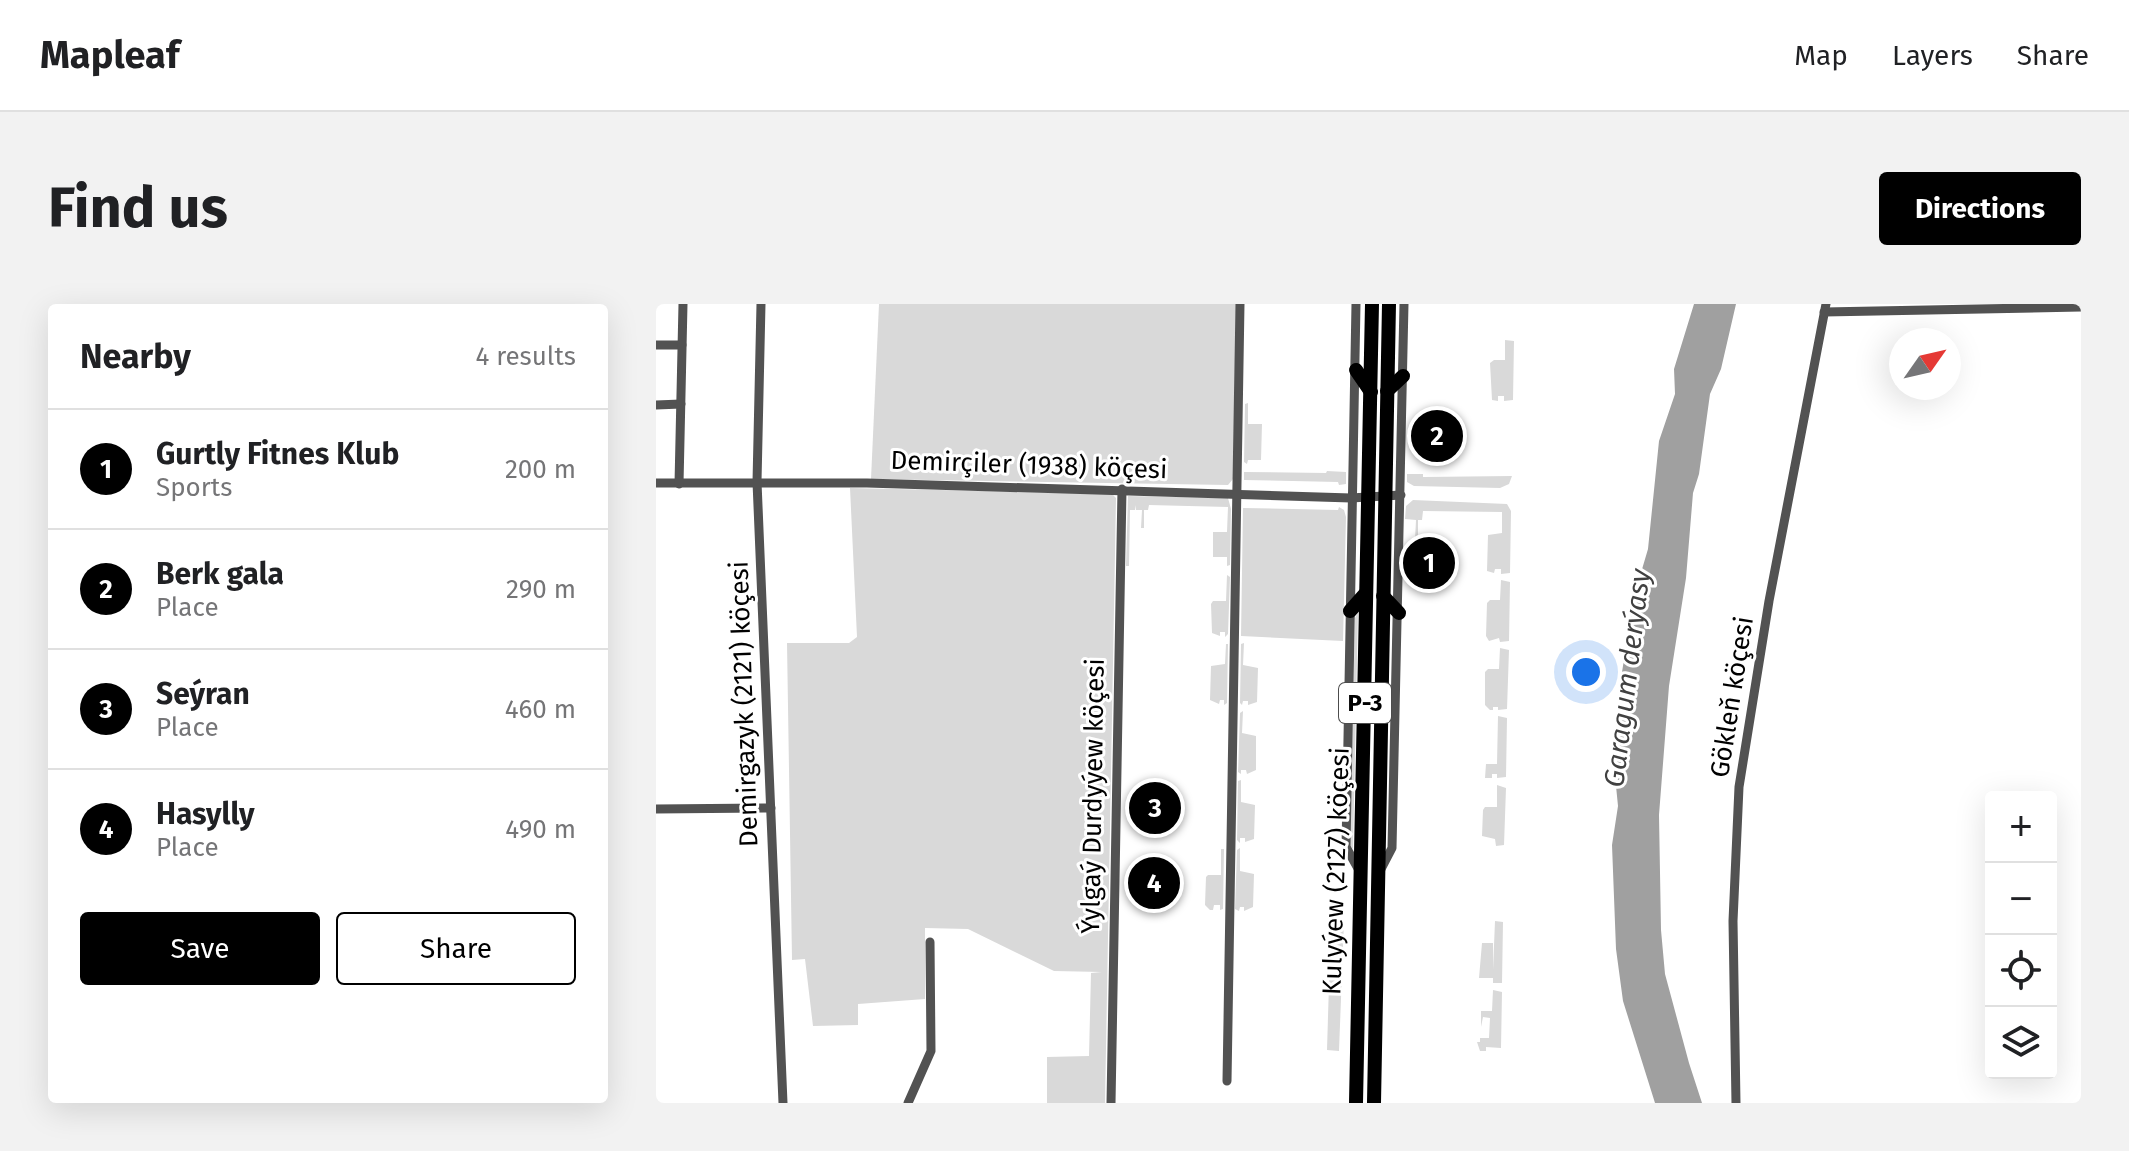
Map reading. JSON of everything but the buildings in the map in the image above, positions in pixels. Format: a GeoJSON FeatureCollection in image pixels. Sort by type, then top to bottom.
{"type":"FeatureCollection","features":[{"type":"Feature","properties":{"kind":"highway","name":"Kulyýew (2127) köçesi"},"geometry":{"type":"LineString","coordinates":[[1353,1103],[1366,593],[1359,497],[1371,392],[1372,304]]}},
{"type":"Feature","properties":{"kind":"highway","name":"Kulyýew (2127) köçesi"},"geometry":{"type":"LineString","coordinates":[[1375,1103],[1389,304]]}},
{"type":"Feature","properties":{"kind":"highway"},"geometry":{"type":"LineString","coordinates":[[1356,370],[1371,392]]}},
{"type":"Feature","properties":{"kind":"highway"},"geometry":{"type":"LineString","coordinates":[[1387,391],[1403,376]]}},
{"type":"Feature","properties":{"kind":"highway"},"geometry":{"type":"LineString","coordinates":[[1350,611],[1366,593]]}},
{"type":"Feature","properties":{"kind":"highway"},"geometry":{"type":"LineString","coordinates":[[1383,596],[1399,613]]}},
{"type":"Feature","properties":{"kind":"street"},"geometry":{"type":"LineString","coordinates":[[679,484],[683,304]]}},
{"type":"Feature","properties":{"kind":"street","name":"Demirgazyk (2121) köçesi"},"geometry":{"type":"LineString","coordinates":[[761,304],[757,482],[783,1103]]}},
{"type":"Feature","properties":{"kind":"street"},"geometry":{"type":"LineString","coordinates":[[1227,1081],[1240,304]]}},
{"type":"Feature","properties":{"kind":"street"},"geometry":{"type":"LineString","coordinates":[[1356,304],[1359,497],[1350,611],[1346,847],[1360,872]]}},
{"type":"Feature","properties":{"kind":"street"},"geometry":{"type":"LineString","coordinates":[[1378,873],[1392,848],[1404,304]]}},
{"type":"Feature","properties":{"kind":"street"},"geometry":{"type":"LineString","coordinates":[[1825,308],[2081,307]]}},
{"type":"Feature","properties":{"kind":"street","name":"Gökleň köçesi"},"geometry":{"type":"LineString","coordinates":[[1736,1103],[1733,921],[1739,787],[1769,601],[1825,308]]}},
{"type":"Feature","properties":{"kind":"street"},"geometry":{"type":"LineString","coordinates":[[656,345],[682,345]]}},
{"type":"Feature","properties":{"kind":"street"},"geometry":{"type":"LineString","coordinates":[[656,405],[681,404]]}},
{"type":"Feature","properties":{"kind":"street","name":"Demirçiler (1938) köçesi"},"geometry":{"type":"LineString","coordinates":[[656,483],[1122,489],[1359,497],[1401,495]]}},
{"type":"Feature","properties":{"kind":"street","name":"Ýylgaý Durdyýew köçesi"},"geometry":{"type":"LineString","coordinates":[[1111,1103],[1122,489]]}},
{"type":"Feature","properties":{"kind":"street"},"geometry":{"type":"LineString","coordinates":[[656,809],[771,808]]}},
{"type":"Feature","properties":{"kind":"street"},"geometry":{"type":"LineString","coordinates":[[908,1103],[931,1051],[930,942]]}},
{"type":"Feature","properties":{"kind":"shaded area"},"geometry":{"type":"Polygon","coordinates":[[[879,304],[1236,304],[1233,479],[1228,485],[871,479],[879,304]]]}},
{"type":"Feature","properties":{"kind":"shaded area"},"geometry":{"type":"Polygon","coordinates":[[[1505,340],[1514,341],[1513,400],[1504,401],[1504,396],[1498,396],[1498,401],[1492,400],[1490,363],[1505,360],[1505,340]]]}},
{"type":"Feature","properties":{"kind":"shaded area"},"geometry":{"type":"Polygon","coordinates":[[[1248,403],[1248,424],[1262,424],[1261,460],[1248,460],[1247,464],[1244,462],[1245,404],[1248,403]]]}},
{"type":"Feature","properties":{"kind":"shaded area"},"geometry":{"type":"Polygon","coordinates":[[[1244,472],[1346,472],[1346,484],[1244,480],[1244,472]]]}},
{"type":"Feature","properties":{"kind":"shaded area"},"geometry":{"type":"Polygon","coordinates":[[[1407,474],[1423,474],[1423,477],[1512,476],[1509,484],[1500,488],[1414,486],[1407,482],[1407,474]]]}},
{"type":"Feature","properties":{"kind":"shaded area"},"geometry":{"type":"Polygon","coordinates":[[[850,488],[1112,494],[1116,498],[1105,1103],[1047,1103],[1047,1057],[1089,1056],[1091,973],[1102,972],[1054,971],[968,929],[925,928],[925,999],[858,1004],[858,1025],[813,1026],[805,959],[792,960],[787,643],[849,643],[857,637],[850,488]]]}},
{"type":"Feature","properties":{"kind":"shaded area"},"geometry":{"type":"Polygon","coordinates":[[[1128,496],[1228,498],[1231,509],[1230,565],[1227,566],[1227,557],[1213,557],[1213,532],[1227,532],[1228,507],[1149,505],[1148,510],[1144,510],[1144,528],[1141,528],[1142,510],[1136,510],[1136,505],[1135,510],[1130,510],[1129,566],[1126,566],[1128,496]]]}},
{"type":"Feature","properties":{"kind":"shaded area"},"geometry":{"type":"Polygon","coordinates":[[[1413,500],[1507,504],[1511,511],[1510,573],[1501,574],[1501,569],[1495,569],[1494,573],[1487,571],[1488,535],[1502,533],[1502,512],[1423,511],[1422,520],[1418,520],[1418,540],[1415,540],[1416,520],[1405,519],[1406,506],[1413,500]]]}},
{"type":"Feature","properties":{"kind":"shaded area"},"geometry":{"type":"Polygon","coordinates":[[[1339,507],[1346,517],[1343,641],[1241,636],[1243,508],[1338,510],[1339,507]]]}},
{"type":"Feature","properties":{"kind":"shaded area"},"geometry":{"type":"Polygon","coordinates":[[[1227,575],[1230,577],[1228,634],[1225,637],[1225,632],[1220,632],[1220,636],[1212,633],[1211,604],[1213,601],[1226,601],[1227,575]]]}},
{"type":"Feature","properties":{"kind":"shaded area"},"geometry":{"type":"Polygon","coordinates":[[[1501,580],[1510,582],[1509,641],[1500,642],[1499,638],[1489,641],[1486,636],[1487,603],[1500,600],[1501,580]]]}},
{"type":"Feature","properties":{"kind":"shaded area"},"geometry":{"type":"Polygon","coordinates":[[[1358,612],[1353,849],[1350,846],[1355,618],[1358,612]]]}},
{"type":"Feature","properties":{"kind":"shaded area"},"geometry":{"type":"Polygon","coordinates":[[[1244,643],[1243,665],[1258,668],[1257,702],[1248,705],[1248,701],[1243,701],[1242,705],[1240,703],[1241,644],[1244,643]]]}},
{"type":"Feature","properties":{"kind":"shaded area"},"geometry":{"type":"Polygon","coordinates":[[[1226,644],[1227,703],[1224,705],[1224,700],[1220,700],[1219,704],[1210,700],[1211,666],[1225,664],[1226,644]]]}},
{"type":"Feature","properties":{"kind":"shaded area"},"geometry":{"type":"Polygon","coordinates":[[[1500,648],[1509,650],[1507,709],[1493,707],[1490,710],[1485,705],[1485,672],[1499,669],[1500,648]]]}},
{"type":"Feature","properties":{"kind":"shaded area"},"geometry":{"type":"Polygon","coordinates":[[[1243,711],[1242,733],[1256,736],[1256,770],[1247,774],[1246,770],[1241,770],[1241,774],[1238,772],[1240,713],[1243,711]]]}},
{"type":"Feature","properties":{"kind":"shaded area"},"geometry":{"type":"Polygon","coordinates":[[[1498,716],[1507,718],[1506,777],[1497,778],[1497,774],[1492,774],[1492,778],[1485,778],[1486,764],[1497,764],[1498,716]]]}},
{"type":"Feature","properties":{"kind":"shaded area"},"geometry":{"type":"Polygon","coordinates":[[[1241,780],[1241,802],[1255,805],[1254,839],[1245,842],[1245,838],[1240,838],[1240,843],[1237,840],[1238,781],[1241,780]]]}},
{"type":"Feature","properties":{"kind":"shaded area"},"geometry":{"type":"Polygon","coordinates":[[[1497,785],[1506,788],[1504,845],[1496,846],[1495,839],[1482,836],[1483,810],[1485,807],[1497,807],[1497,785]]]}},
{"type":"Feature","properties":{"kind":"shaded area"},"geometry":{"type":"Polygon","coordinates":[[[1240,848],[1240,871],[1254,874],[1253,907],[1244,911],[1244,907],[1240,907],[1239,911],[1235,909],[1237,850],[1240,848]]]}},
{"type":"Feature","properties":{"kind":"shaded area"},"geometry":{"type":"Polygon","coordinates":[[[1221,849],[1224,849],[1223,909],[1220,910],[1220,905],[1214,905],[1210,910],[1205,905],[1206,877],[1221,875],[1221,849]]]}},
{"type":"Feature","properties":{"kind":"shaded area"},"geometry":{"type":"Polygon","coordinates":[[[1331,918],[1344,919],[1339,1051],[1327,1050],[1331,918]]]}},
{"type":"Feature","properties":{"kind":"shaded area"},"geometry":{"type":"Polygon","coordinates":[[[1495,921],[1503,922],[1502,983],[1493,983],[1493,978],[1479,978],[1482,943],[1493,943],[1493,970],[1495,921]]]}},
{"type":"Feature","properties":{"kind":"shaded area"},"geometry":{"type":"Polygon","coordinates":[[[1493,990],[1502,992],[1501,1048],[1486,1047],[1486,1051],[1480,1051],[1477,1042],[1480,1038],[1489,1038],[1490,1018],[1483,1017],[1481,1027],[1481,1011],[1492,1011],[1493,990]]]}},
{"type":"Feature","properties":{"kind":"water","name":"Garagum derýasy"},"geometry":{"type":"Polygon","coordinates":[[[1694,304],[1736,304],[1721,369],[1710,394],[1699,474],[1693,493],[1686,578],[1669,686],[1659,815],[1665,974],[1702,1103],[1655,1103],[1623,1001],[1616,949],[1612,845],[1618,806],[1615,776],[1622,672],[1635,593],[1648,549],[1659,441],[1675,394],[1674,369],[1694,304]]]}},
{"type":"Feature","properties":{"kind":"place","name":"Berk gala"},"geometry":{"type":"Point","coordinates":[1437,436]}},
{"type":"Feature","properties":{"kind":"place","name":"Gurtly Fitnes Klub"},"geometry":{"type":"Point","coordinates":[1429,563]}},
{"type":"Feature","properties":{"kind":"place","name":"Seýran"},"geometry":{"type":"Point","coordinates":[1155,808]}},
{"type":"Feature","properties":{"kind":"place","name":"Hasylly"},"geometry":{"type":"Point","coordinates":[1154,883]}}]}
